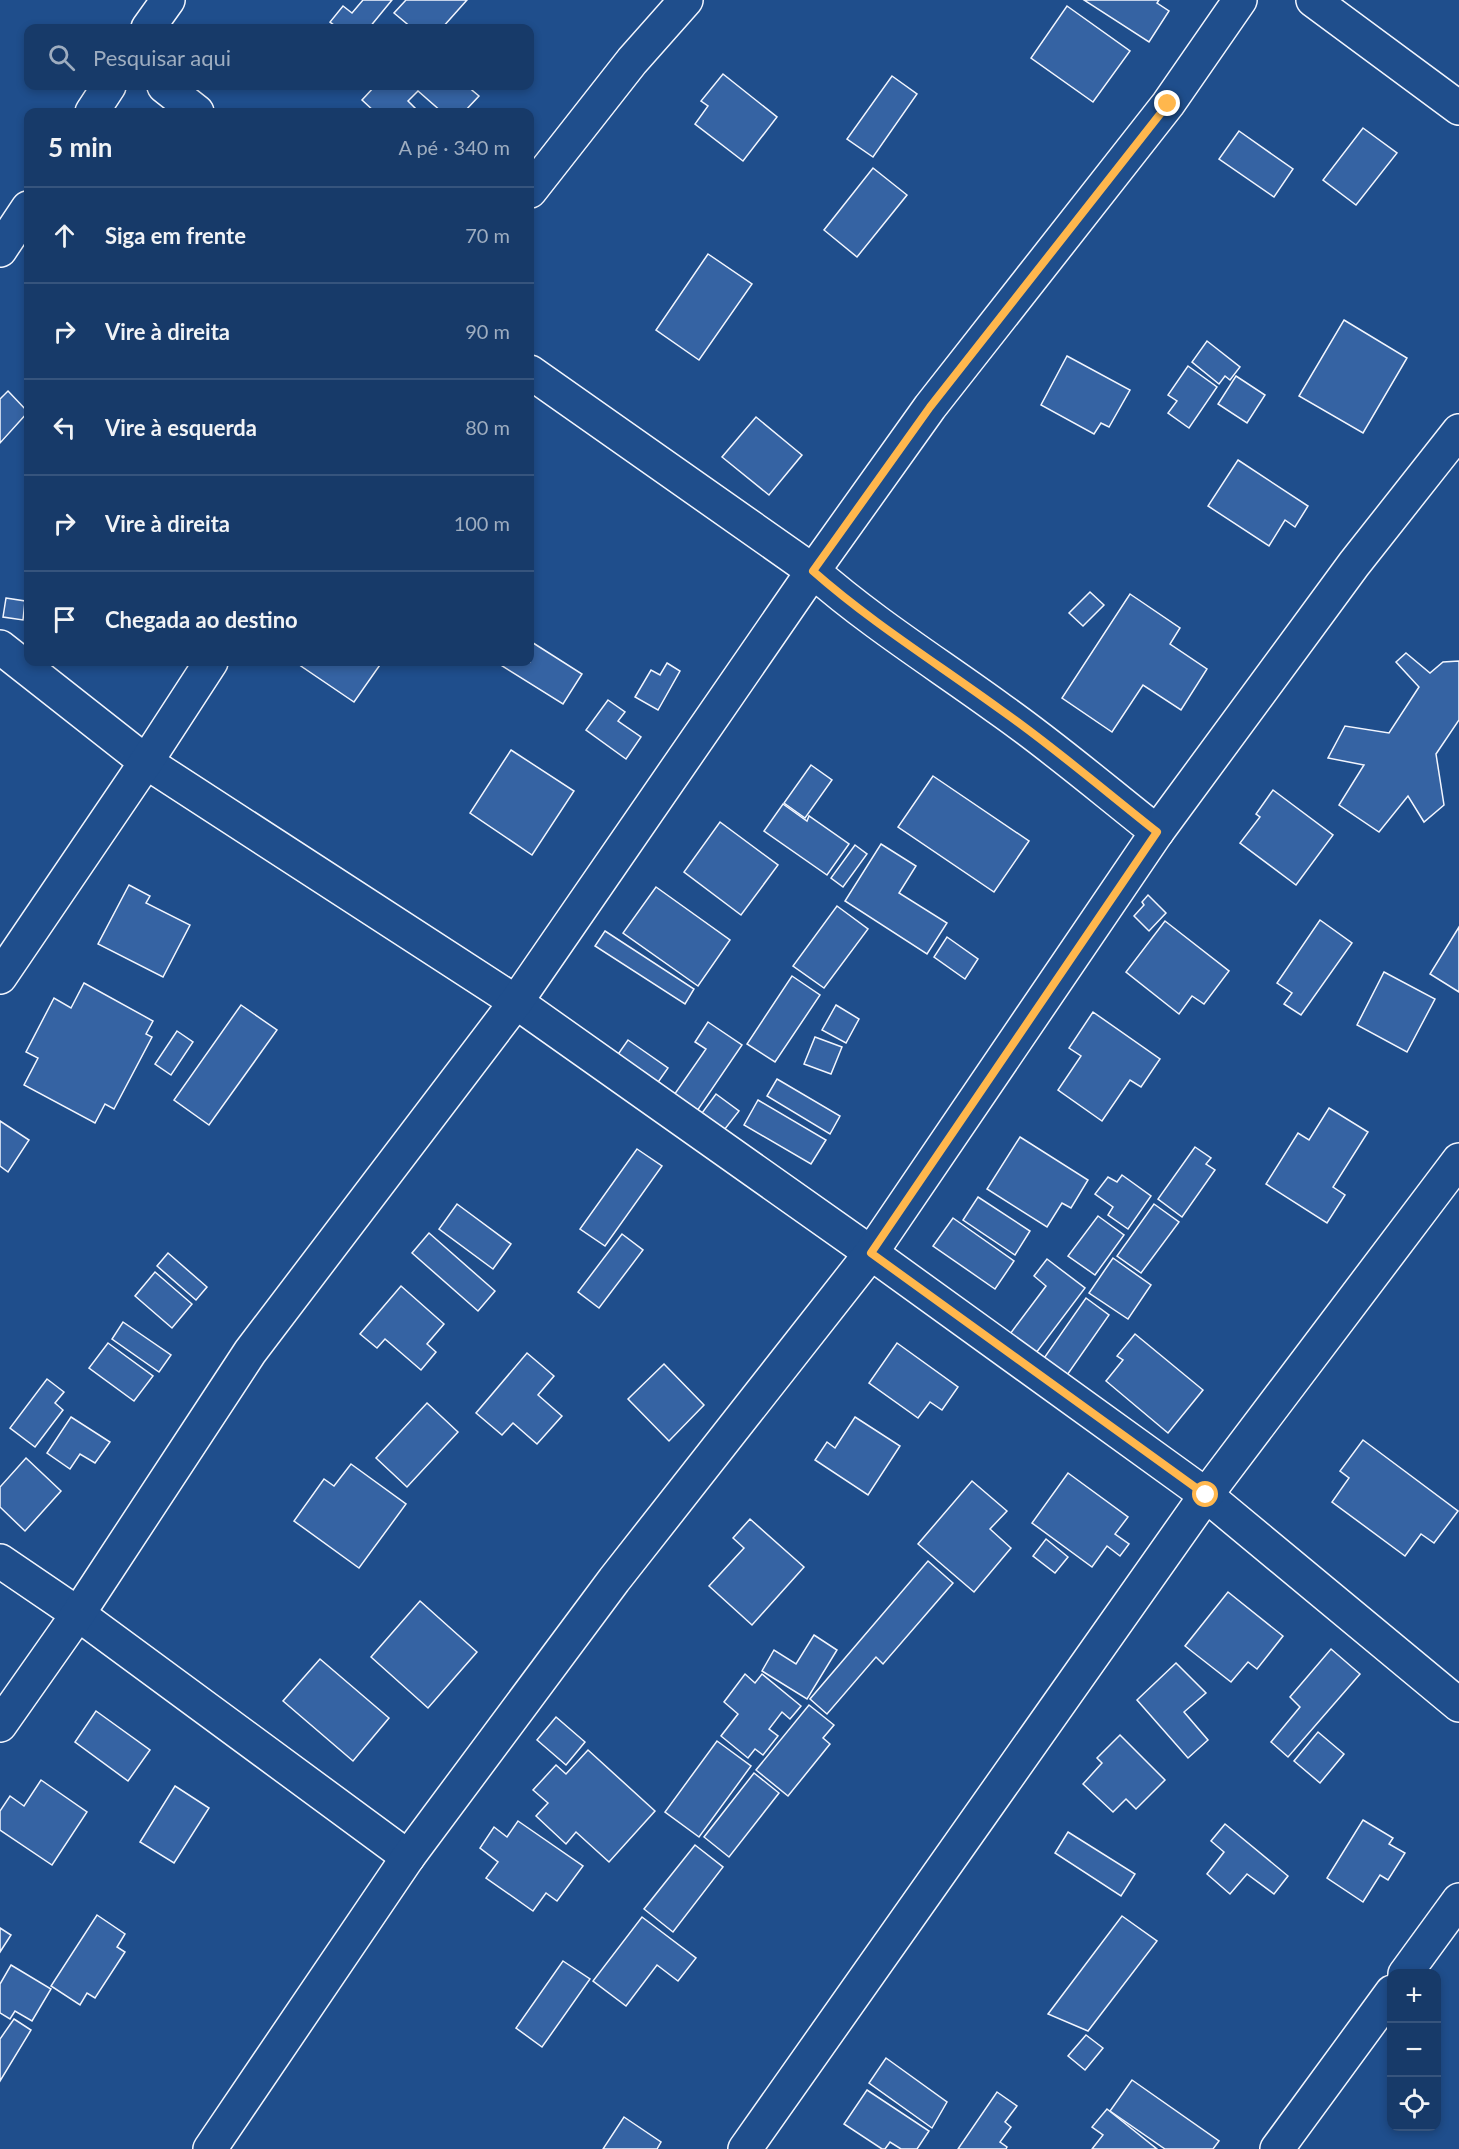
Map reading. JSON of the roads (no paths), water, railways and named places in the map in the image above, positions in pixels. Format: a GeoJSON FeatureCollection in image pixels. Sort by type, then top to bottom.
{"type":"FeatureCollection","features":[{"type":"Feature","properties":{"kind":"street"},"geometry":{"type":"LineString","coordinates":[[151,24],[168,0]]}},
{"type":"Feature","properties":{"kind":"street"},"geometry":{"type":"LineString","coordinates":[[534,186],[632,62],[686,0]]}},
{"type":"Feature","properties":{"kind":"street"},"geometry":{"type":"LineString","coordinates":[[0,1725],[78,1614],[250,1352],[516,1002],[813,571],[930,407],[1168,104],[1240,0]]}},
{"type":"Feature","properties":{"kind":"street"},"geometry":{"type":"LineString","coordinates":[[1313,0],[1459,108]]}},
{"type":"Feature","properties":{"kind":"street"},"geometry":{"type":"LineString","coordinates":[[95,108],[107,90]]}},
{"type":"Feature","properties":{"kind":"street"},"geometry":{"type":"LineString","coordinates":[[169,90],[192,108]]}},
{"type":"Feature","properties":{"kind":"street"},"geometry":{"type":"LineString","coordinates":[[0,250],[24,214]]}},
{"type":"Feature","properties":{"kind":"street"},"geometry":{"type":"LineString","coordinates":[[534,375],[813,571],[838,594],[1002,711],[1157,832]]}},
{"type":"Feature","properties":{"kind":"street"},"geometry":{"type":"LineString","coordinates":[[210,2149],[408,1857],[614,1580],[871,1253],[1157,832],[1354,564],[1459,431]]}},
{"type":"Feature","properties":{"kind":"street"},"geometry":{"type":"LineString","coordinates":[[0,647],[24,666]]}},
{"type":"Feature","properties":{"kind":"street"},"geometry":{"type":"LineString","coordinates":[[24,666],[146,762],[516,1002],[871,1253],[1206,1495],[1459,1705]]}},
{"type":"Feature","properties":{"kind":"street"},"geometry":{"type":"LineString","coordinates":[[0,977],[208,666]]}},
{"type":"Feature","properties":{"kind":"street"},"geometry":{"type":"LineString","coordinates":[[759,2144],[1206,1495],[1459,1160]]}},
{"type":"Feature","properties":{"kind":"street"},"geometry":{"type":"LineString","coordinates":[[0,1561],[78,1614],[408,1857]]}},
{"type":"Feature","properties":{"kind":"street"},"geometry":{"type":"LineString","coordinates":[[1409,1969],[1459,1900]]}},
{"type":"Feature","properties":{"kind":"street"},"geometry":{"type":"LineString","coordinates":[[1277,2149],[1387,1999]]}}]}
